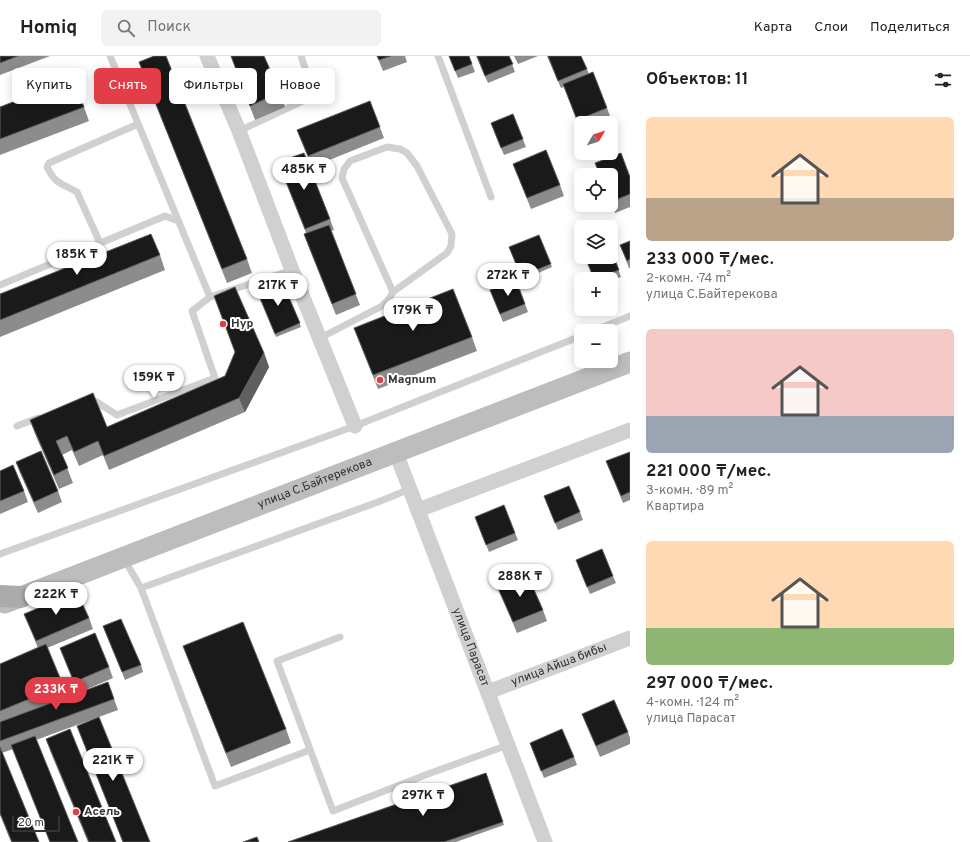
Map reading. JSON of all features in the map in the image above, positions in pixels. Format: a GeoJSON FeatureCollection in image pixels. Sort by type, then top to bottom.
{"type":"FeatureCollection","features":[{"type":"Feature","properties":{"kind":"main road","name":"улица С.Байтерекова"},"geometry":{"type":"LineString","coordinates":[[0,605],[10,597],[123,557],[630,362]]}},
{"type":"Feature","properties":{"kind":"street"},"geometry":{"type":"LineString","coordinates":[[207,56],[239,131],[292,270],[355,426]]}},
{"type":"Feature","properties":{"kind":"street"},"geometry":{"type":"LineString","coordinates":[[418,510],[630,430]]}},
{"type":"Feature","properties":{"kind":"street","name":"улица Парасат"},"geometry":{"type":"LineString","coordinates":[[396,453],[545,842]]}},
{"type":"Feature","properties":{"kind":"street","name":"улица Айша бибы"},"geometry":{"type":"LineString","coordinates":[[488,692],[630,638]]}},
{"type":"Feature","properties":{"kind":"lane"},"geometry":{"type":"LineString","coordinates":[[110,56],[210,297]]}},
{"type":"Feature","properties":{"kind":"lane"},"geometry":{"type":"LineString","coordinates":[[239,131],[307,98],[311,91],[310,83],[301,56]]}},
{"type":"Feature","properties":{"kind":"lane"},"geometry":{"type":"LineString","coordinates":[[438,56],[491,197]]}},
{"type":"Feature","properties":{"kind":"lane"},"geometry":{"type":"LineString","coordinates":[[100,243],[77,192],[59,184],[51,176],[47,167],[49,164],[138,124]]}},
{"type":"Feature","properties":{"kind":"lane"},"geometry":{"type":"LineString","coordinates":[[320,338],[382,306],[393,292],[446,253],[451,246],[452,234],[417,166],[407,153],[400,149],[387,147],[350,161],[344,168],[342,178],[393,292]]}},
{"type":"Feature","properties":{"kind":"lane"},"geometry":{"type":"LineString","coordinates":[[0,285],[165,216],[178,220]]}},
{"type":"Feature","properties":{"kind":"lane"},"geometry":{"type":"LineString","coordinates":[[80,404],[95,401],[117,415],[215,378],[192,311],[210,297],[292,270]]}},
{"type":"Feature","properties":{"kind":"lane"},"geometry":{"type":"LineString","coordinates":[[610,324],[630,316]]}},
{"type":"Feature","properties":{"kind":"lane"},"geometry":{"type":"LineString","coordinates":[[0,554],[355,426],[574,339]]}},
{"type":"Feature","properties":{"kind":"lane"},"geometry":{"type":"LineString","coordinates":[[17,426],[45,416]]}},
{"type":"Feature","properties":{"kind":"lane"},"geometry":{"type":"LineString","coordinates":[[141,588],[349,513],[410,489]]}},
{"type":"Feature","properties":{"kind":"lane"},"geometry":{"type":"LineString","coordinates":[[123,557],[141,588],[215,786],[310,750]]}},
{"type":"Feature","properties":{"kind":"lane"},"geometry":{"type":"LineString","coordinates":[[340,636],[277,661],[333,811],[508,745]]}},
{"type":"Feature","properties":{"kind":"building"},"geometry":{"type":"Polygon","coordinates":[[[0,56],[18,56],[0,63],[0,56]]]}},
{"type":"Feature","properties":{"kind":"building"},"geometry":{"type":"Polygon","coordinates":[[[154,56],[166,56],[171,68],[169,68],[169,104],[185,104],[247,259],[222,269],[156,104],[161,104],[161,68],[141,68],[139,62],[154,56]]]}},
{"type":"Feature","properties":{"kind":"building"},"geometry":{"type":"Polygon","coordinates":[[[231,56],[264,56],[269,68],[265,68],[265,99],[257,103],[257,68],[236,68],[231,56]]]}},
{"type":"Feature","properties":{"kind":"building"},"geometry":{"type":"Polygon","coordinates":[[[377,56],[391,56],[379,60],[377,56]]]}},
{"type":"Feature","properties":{"kind":"building"},"geometry":{"type":"Polygon","coordinates":[[[449,56],[469,56],[472,64],[455,71],[449,56]]]}},
{"type":"Feature","properties":{"kind":"building"},"geometry":{"type":"Polygon","coordinates":[[[477,56],[509,56],[513,64],[485,76],[477,56]]]}},
{"type":"Feature","properties":{"kind":"building"},"geometry":{"type":"Polygon","coordinates":[[[548,56],[581,56],[587,69],[558,81],[548,56]]]}},
{"type":"Feature","properties":{"kind":"building"},"geometry":{"type":"Polygon","coordinates":[[[593,72],[607,108],[587,116],[575,116],[563,84],[593,72]]]}},
{"type":"Feature","properties":{"kind":"building"},"geometry":{"type":"Polygon","coordinates":[[[370,101],[380,127],[308,156],[297,130],[370,101]]]}},
{"type":"Feature","properties":{"kind":"building"},"geometry":{"type":"Polygon","coordinates":[[[12,102],[12,104],[83,104],[84,107],[0,139],[0,107],[12,102]]]}},
{"type":"Feature","properties":{"kind":"building"},"geometry":{"type":"Polygon","coordinates":[[[513,114],[523,139],[501,148],[491,123],[513,114]]]}},
{"type":"Feature","properties":{"kind":"building"},"geometry":{"type":"Polygon","coordinates":[[[546,150],[560,185],[527,198],[513,164],[546,150]]]}},
{"type":"Feature","properties":{"kind":"building"},"geometry":{"type":"Polygon","coordinates":[[[304,153],[330,219],[305,229],[278,162],[304,153]]]}},
{"type":"Feature","properties":{"kind":"building"},"geometry":{"type":"Polygon","coordinates":[[[621,153],[630,177],[630,194],[618,199],[618,168],[597,168],[595,163],[603,160],[618,160],[618,154],[621,153]]]}},
{"type":"Feature","properties":{"kind":"building"},"geometry":{"type":"Polygon","coordinates":[[[329,225],[356,294],[332,304],[304,234],[329,225]]]}},
{"type":"Feature","properties":{"kind":"building"},"geometry":{"type":"Polygon","coordinates":[[[151,234],[160,255],[0,320],[0,294],[151,234]]]}},
{"type":"Feature","properties":{"kind":"building"},"geometry":{"type":"Polygon","coordinates":[[[539,235],[551,264],[521,276],[509,247],[539,235]]]}},
{"type":"Feature","properties":{"kind":"building"},"geometry":{"type":"Polygon","coordinates":[[[630,241],[630,259],[627,261],[620,245],[630,241]]]}},
{"type":"Feature","properties":{"kind":"building"},"geometry":{"type":"Polygon","coordinates":[[[588,264],[617,264],[619,270],[613,272],[591,272],[588,264]]]}},
{"type":"Feature","properties":{"kind":"building"},"geometry":{"type":"Polygon","coordinates":[[[516,280],[525,304],[500,314],[490,290],[516,280]]]}},
{"type":"Feature","properties":{"kind":"building"},"geometry":{"type":"Polygon","coordinates":[[[282,281],[300,323],[275,334],[257,291],[282,281]]]}},
{"type":"Feature","properties":{"kind":"building"},"geometry":{"type":"Polygon","coordinates":[[[235,287],[264,353],[239,398],[104,456],[98,441],[74,452],[67,436],[56,441],[68,468],[54,475],[30,420],[93,393],[107,427],[225,376],[235,352],[214,296],[235,287]]]}},
{"type":"Feature","properties":{"kind":"building"},"geometry":{"type":"Polygon","coordinates":[[[453,289],[472,337],[373,375],[354,328],[453,289]]]}},
{"type":"Feature","properties":{"kind":"building"},"geometry":{"type":"Polygon","coordinates":[[[41,451],[58,491],[34,502],[16,462],[41,451]]]}},
{"type":"Feature","properties":{"kind":"building"},"geometry":{"type":"Polygon","coordinates":[[[630,452],[630,492],[621,496],[606,461],[630,452]]]}},
{"type":"Feature","properties":{"kind":"building"},"geometry":{"type":"Polygon","coordinates":[[[13,465],[24,491],[0,501],[0,471],[13,465]]]}},
{"type":"Feature","properties":{"kind":"building"},"geometry":{"type":"Polygon","coordinates":[[[569,486],[580,512],[555,523],[544,496],[569,486]]]}},
{"type":"Feature","properties":{"kind":"building"},"geometry":{"type":"Polygon","coordinates":[[[504,505],[515,533],[486,545],[475,517],[504,505]]]}},
{"type":"Feature","properties":{"kind":"building"},"geometry":{"type":"Polygon","coordinates":[[[602,549],[613,576],[587,587],[576,560],[602,549]]]}},
{"type":"Feature","properties":{"kind":"building"},"geometry":{"type":"Polygon","coordinates":[[[527,574],[543,610],[513,622],[497,586],[527,574]]]}},
{"type":"Feature","properties":{"kind":"building"},"geometry":{"type":"Polygon","coordinates":[[[77,592],[89,618],[36,641],[24,614],[77,592]]]}},
{"type":"Feature","properties":{"kind":"building"},"geometry":{"type":"Polygon","coordinates":[[[121,619],[141,665],[122,672],[103,626],[121,619]]]}},
{"type":"Feature","properties":{"kind":"building"},"geometry":{"type":"Polygon","coordinates":[[[243,622],[286,729],[226,753],[183,646],[243,622]]]}},
{"type":"Feature","properties":{"kind":"building"},"geometry":{"type":"Polygon","coordinates":[[[95,633],[109,667],[74,682],[60,648],[95,633]]]}},
{"type":"Feature","properties":{"kind":"building"},"geometry":{"type":"Polygon","coordinates":[[[46,644],[63,685],[0,711],[0,664],[46,644]]]}},
{"type":"Feature","properties":{"kind":"building"},"geometry":{"type":"Polygon","coordinates":[[[108,682],[114,699],[0,741],[0,722],[108,682]]]}},
{"type":"Feature","properties":{"kind":"building"},"geometry":{"type":"Polygon","coordinates":[[[614,700],[628,732],[596,746],[582,714],[614,700]]]}},
{"type":"Feature","properties":{"kind":"building"},"geometry":{"type":"Polygon","coordinates":[[[99,717],[150,842],[123,842],[77,726],[99,717]]]}},
{"type":"Feature","properties":{"kind":"building"},"geometry":{"type":"Polygon","coordinates":[[[70,729],[116,842],[89,842],[46,739],[70,729]]]}},
{"type":"Feature","properties":{"kind":"building"},"geometry":{"type":"Polygon","coordinates":[[[562,729],[574,757],[541,771],[530,743],[562,729]]]}},
{"type":"Feature","properties":{"kind":"building"},"geometry":{"type":"Polygon","coordinates":[[[35,736],[78,842],[50,842],[11,745],[35,736]]]}},
{"type":"Feature","properties":{"kind":"building"},"geometry":{"type":"Polygon","coordinates":[[[0,747],[39,842],[12,842],[0,813],[0,747]]]}},
{"type":"Feature","properties":{"kind":"building"},"geometry":{"type":"Polygon","coordinates":[[[486,773],[503,822],[444,842],[288,842],[486,773]]]}},
{"type":"Feature","properties":{"kind":"building"},"geometry":{"type":"Polygon","coordinates":[[[257,837],[259,842],[243,842],[257,837]]]}},
{"type":"Feature","properties":{"kind":"place","name":"Нур"},"geometry":{"type":"Point","coordinates":[223,324]}},
{"type":"Feature","properties":{"kind":"place","name":"Magnum"},"geometry":{"type":"Point","coordinates":[380,380]}},
{"type":"Feature","properties":{"kind":"place","name":"Асель"},"geometry":{"type":"Point","coordinates":[76,812]}}]}
